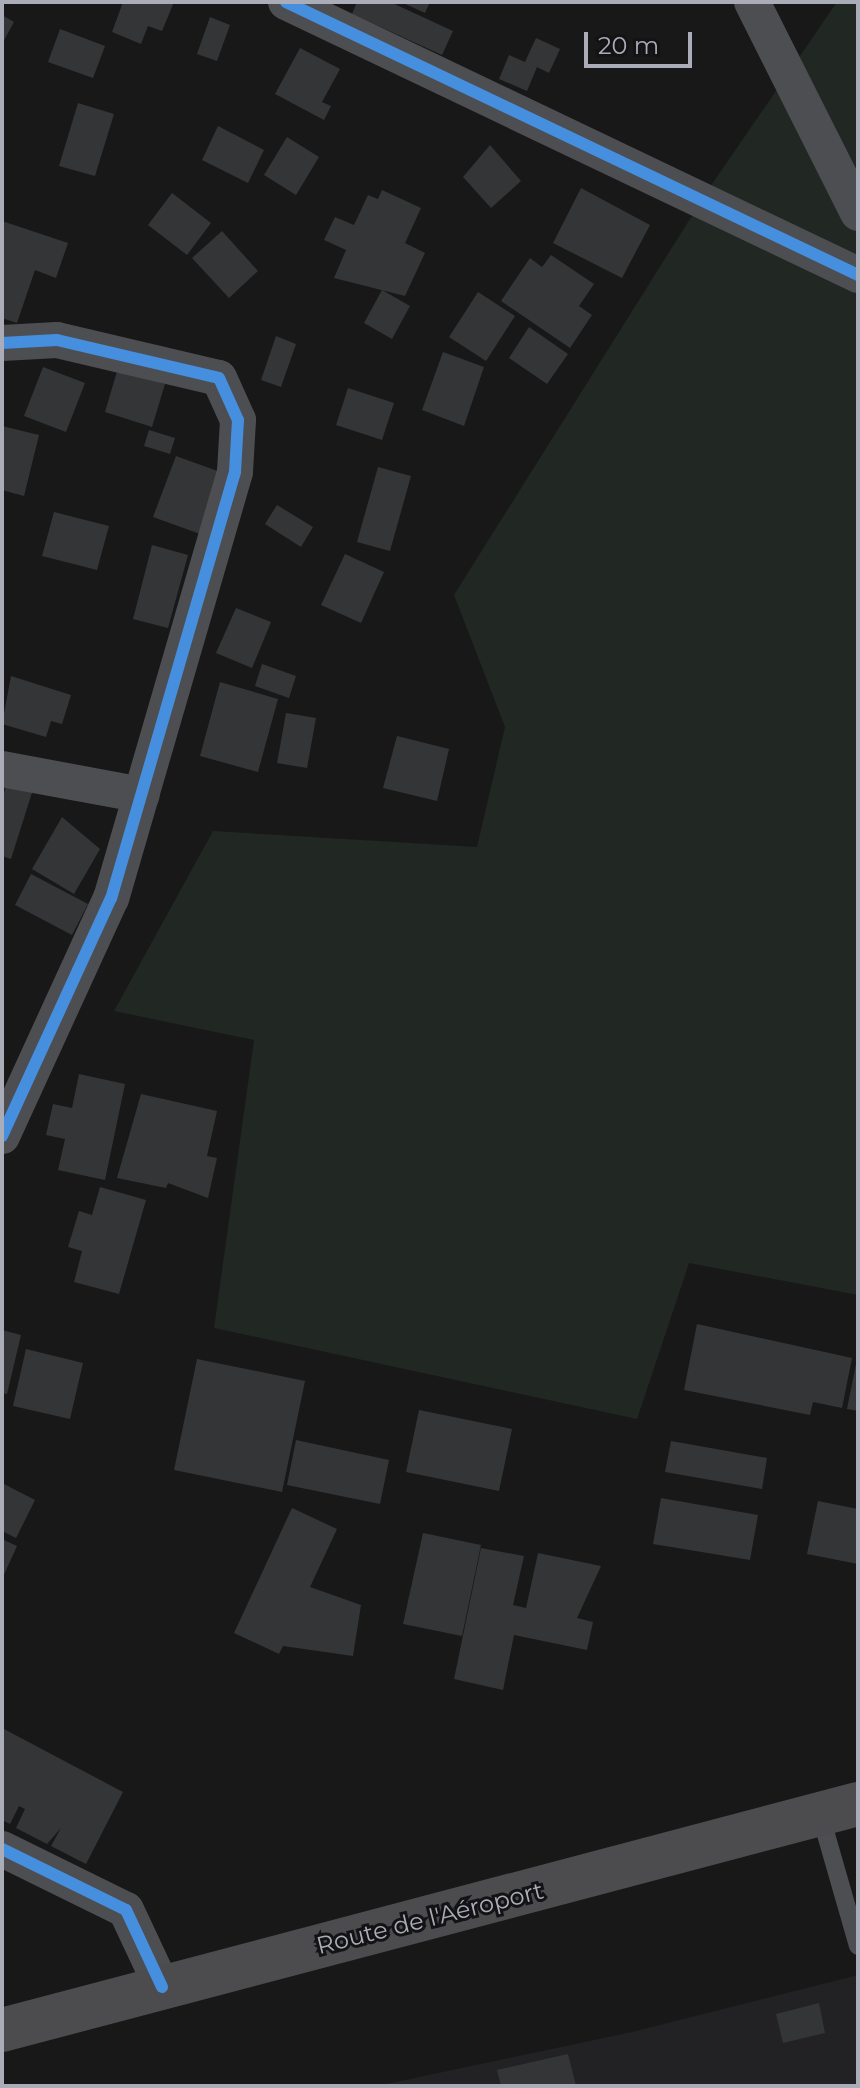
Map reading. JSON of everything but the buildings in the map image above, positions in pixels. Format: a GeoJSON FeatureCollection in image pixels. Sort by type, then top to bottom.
{"type":"FeatureCollection","features":[{"type":"Feature","properties":{"kind":"main road","name":"Route de l'Aéroport"},"geometry":{"type":"LineString","coordinates":[[2,2030],[840,1810]]}},
{"type":"Feature","properties":{"kind":"street"},"geometry":{"type":"LineString","coordinates":[[286,2],[858,275]]}},
{"type":"Feature","properties":{"kind":"street"},"geometry":{"type":"LineString","coordinates":[[753,2],[858,213]]}},
{"type":"Feature","properties":{"kind":"street"},"geometry":{"type":"LineString","coordinates":[[2,343],[57,340],[219,378],[238,420],[235,472],[111,898],[2,1136]]}},
{"type":"Feature","properties":{"kind":"street"},"geometry":{"type":"LineString","coordinates":[[2,769],[142,795]]}},
{"type":"Feature","properties":{"kind":"street"},"geometry":{"type":"LineString","coordinates":[[2,1849],[126,1910],[162,1987]]}},
{"type":"Feature","properties":{"kind":"lane"},"geometry":{"type":"LineString","coordinates":[[840,1810],[858,1946]]}},
{"type":"Feature","properties":{"kind":"shaded area"},"geometry":{"type":"Polygon","coordinates":[[[837,2],[858,2],[858,1295],[689,1263],[637,1419],[214,1328],[254,1040],[114,1011],[213,831],[477,847],[505,727],[454,595],[710,187],[837,2]]]}},
{"type":"Feature","properties":{"kind":"shaded area"},"geometry":{"type":"Polygon","coordinates":[[[858,1975],[858,2086],[377,2086],[632,2032],[858,1975]]]}},
{"type":"Feature","properties":{"kind":"cycle path"},"geometry":{"type":"LineString","coordinates":[[286,2],[858,275]]}},
{"type":"Feature","properties":{"kind":"cycle path"},"geometry":{"type":"LineString","coordinates":[[2,343],[57,340],[219,378],[238,420],[235,472],[111,898],[2,1136]]}},
{"type":"Feature","properties":{"kind":"cycle path"},"geometry":{"type":"LineString","coordinates":[[2,1849],[126,1910],[162,1987]]}}]}
